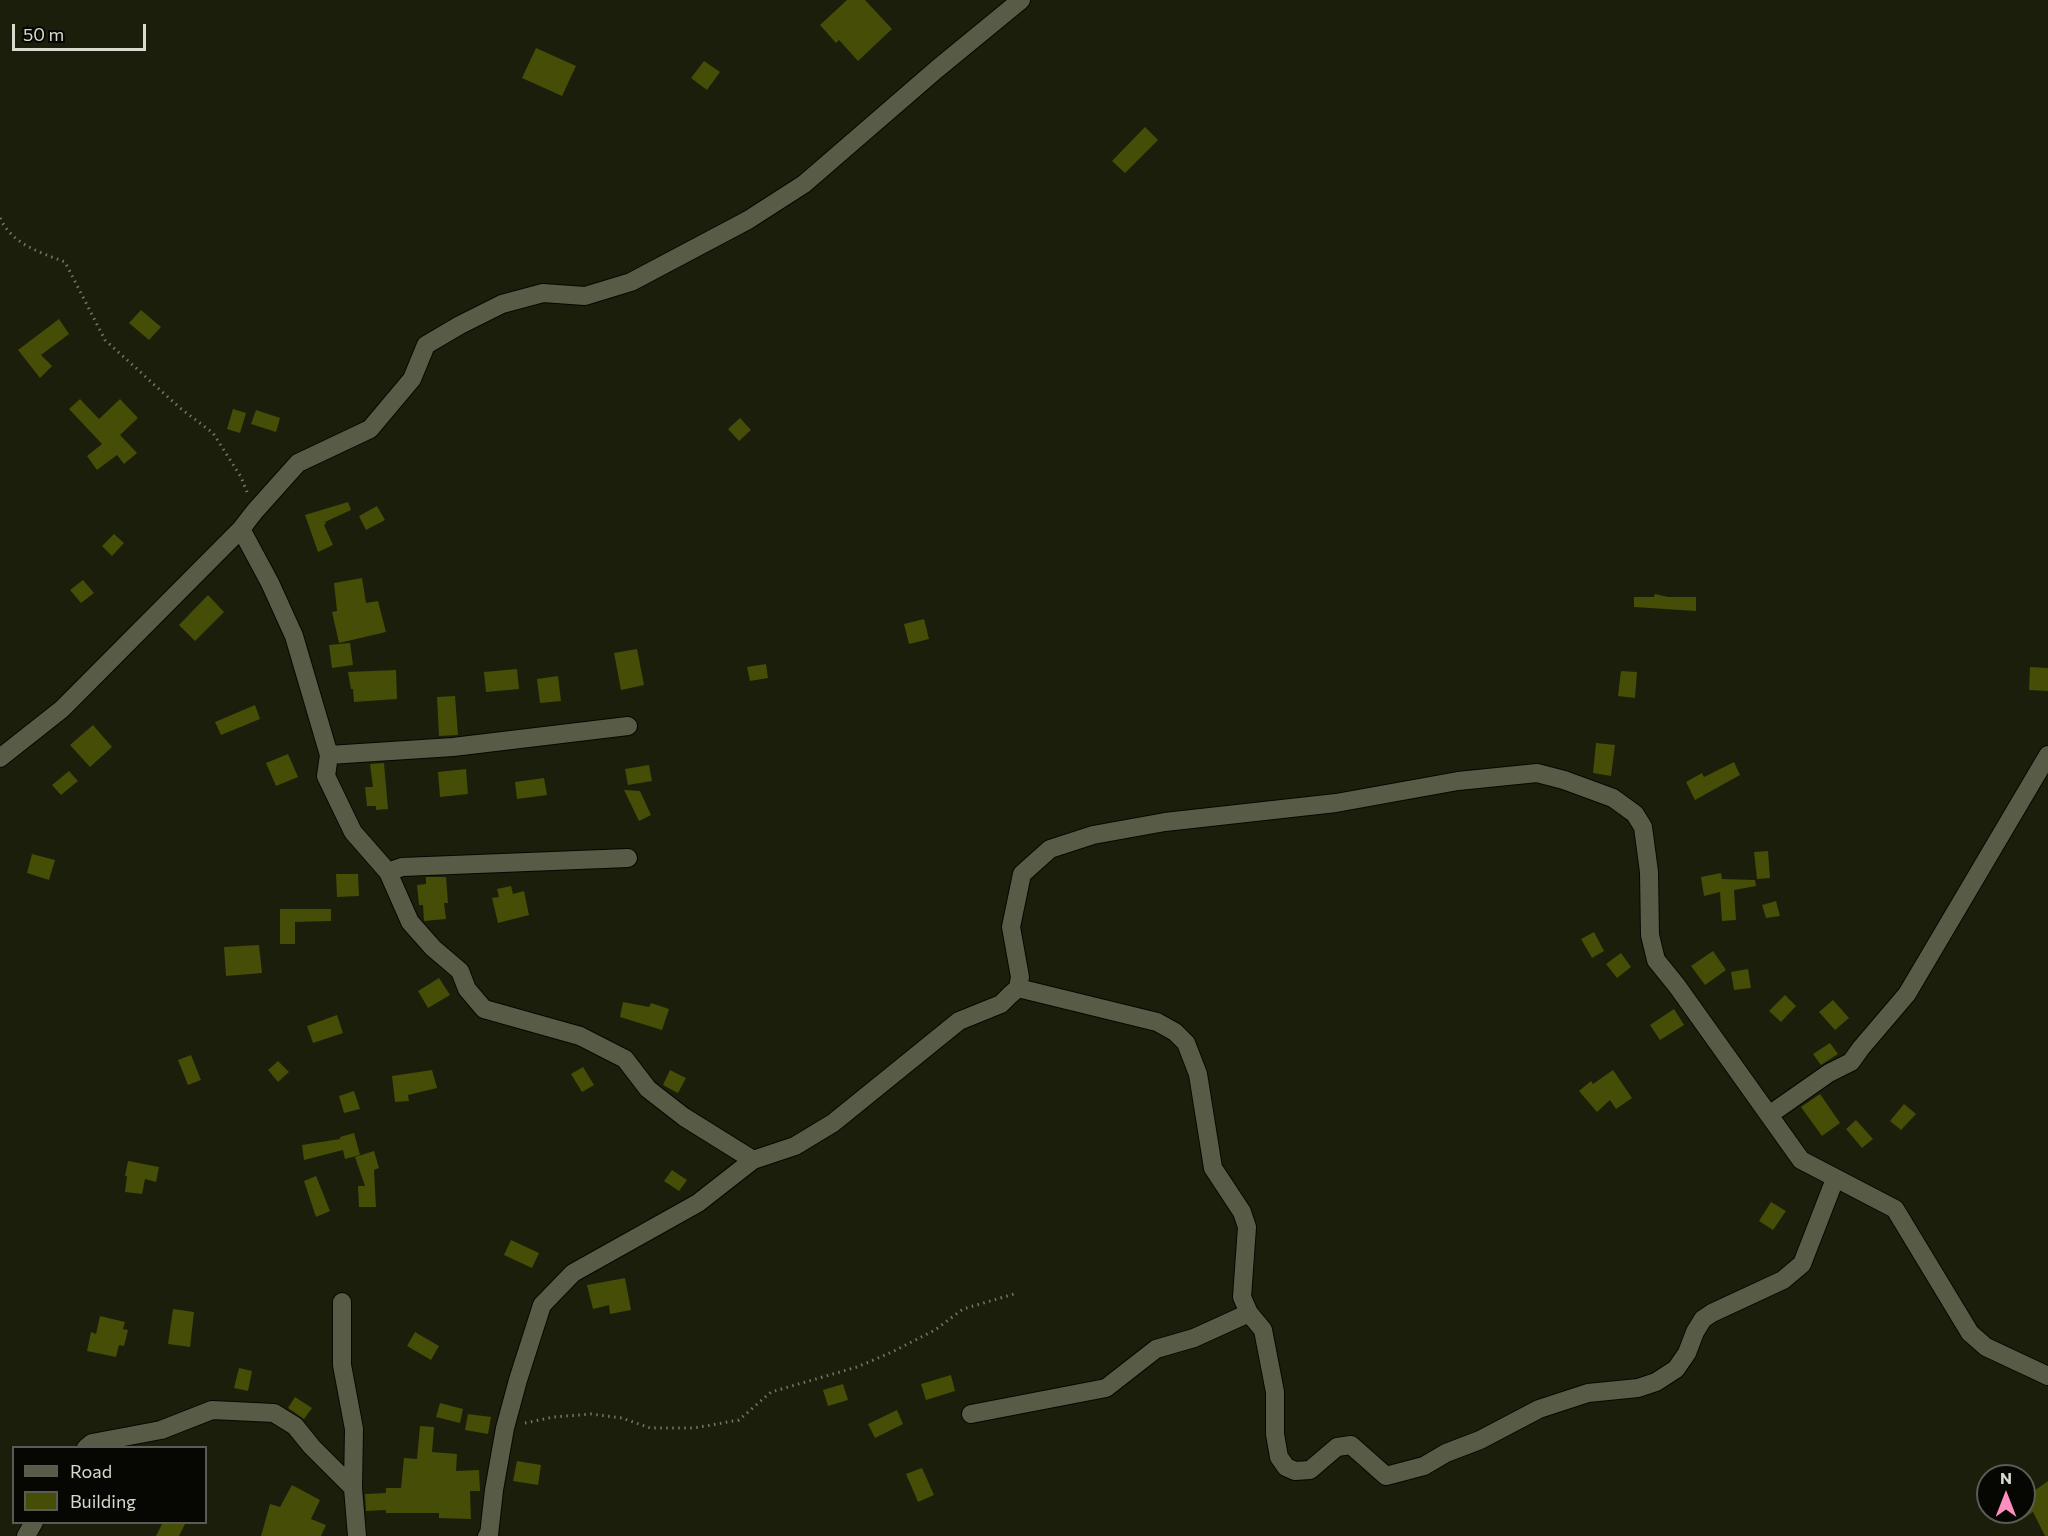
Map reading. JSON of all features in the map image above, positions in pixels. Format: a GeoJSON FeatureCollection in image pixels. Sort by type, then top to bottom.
{"type":"FeatureCollection","features":[{"type":"Feature","properties":{"kind":"street"},"geometry":{"type":"LineString","coordinates":[[0,758],[62,709],[241,529],[298,463],[370,429],[412,380],[426,345],[502,304],[543,293],[585,296],[631,282],[748,220],[804,184],[1021,0]]}},
{"type":"Feature","properties":{"kind":"street"},"geometry":{"type":"LineString","coordinates":[[241,529],[270,583],[294,636],[329,755],[326,776],[353,832],[388,872],[410,922],[433,948],[460,971],[467,989],[484,1008],[580,1036],[626,1059],[648,1089],[684,1117],[753,1160]]}},
{"type":"Feature","properties":{"kind":"street"},"geometry":{"type":"LineString","coordinates":[[329,755],[453,747],[628,726]]}},
{"type":"Feature","properties":{"kind":"street"},"geometry":{"type":"LineString","coordinates":[[1769,1115],[1829,1073],[1851,1062],[1907,994],[2048,755]]}},
{"type":"Feature","properties":{"kind":"street"},"geometry":{"type":"LineString","coordinates":[[487,1536],[506,1428],[518,1380],[542,1305],[573,1273],[698,1203],[753,1160],[795,1146],[833,1123],[959,1021],[1001,1004],[1018,988],[1020,977],[1011,927],[1022,874],[1050,849],[1093,835],[1165,822],[1336,804],[1458,781],[1537,773],[1613,798],[1635,814],[1643,827],[1648,872],[1650,935],[1656,960],[1801,1160],[1895,1209],[1970,1333],[1986,1347],[2048,1376]]}},
{"type":"Feature","properties":{"kind":"street"},"geometry":{"type":"LineString","coordinates":[[388,872],[402,867],[628,858]]}},
{"type":"Feature","properties":{"kind":"street"},"geometry":{"type":"LineString","coordinates":[[1018,988],[1157,1022],[1175,1032],[1186,1043],[1198,1074],[1212,1168],[1242,1212],[1247,1227],[1242,1297],[1249,1313],[1263,1330],[1275,1392],[1275,1434],[1279,1457],[1286,1467],[1295,1471],[1310,1470],[1337,1447],[1351,1445],[1386,1476],[1424,1466],[1446,1453],[1480,1440],[1539,1409],[1587,1393],[1638,1388],[1656,1382],[1676,1370],[1703,1319],[1783,1280],[1802,1264],[1835,1179]]}},
{"type":"Feature","properties":{"kind":"street"},"geometry":{"type":"LineString","coordinates":[[342,1302],[342,1365],[354,1429],[353,1488],[357,1536]]}},
{"type":"Feature","properties":{"kind":"street"},"geometry":{"type":"LineString","coordinates":[[971,1414],[1107,1388],[1156,1349],[1194,1338],[1249,1313]]}},
{"type":"Feature","properties":{"kind":"street"},"geometry":{"type":"LineString","coordinates":[[88,1446],[92,1443],[161,1430],[212,1410],[274,1413],[295,1426],[312,1447],[353,1488]]}},
{"type":"Feature","properties":{"kind":"path"},"geometry":{"type":"LineString","coordinates":[[0,218],[6,230],[29,248],[65,262],[105,340],[180,408],[213,433],[241,477],[255,511]]}},
{"type":"Feature","properties":{"kind":"path"},"geometry":{"type":"LineString","coordinates":[[506,1428],[554,1416],[591,1414],[622,1418],[651,1428],[694,1428],[739,1420],[771,1392],[857,1367],[935,1330],[963,1309],[1014,1294]]}},
{"type":"Feature","properties":{"kind":"building"},"geometry":{"type":"Polygon","coordinates":[[[847,0],[865,0],[892,29],[858,61],[839,40],[836,43],[820,25],[847,0]]]}},
{"type":"Feature","properties":{"kind":"building"},"geometry":{"type":"Polygon","coordinates":[[[536,48],[576,66],[562,96],[522,78],[536,48]]]}},
{"type":"Feature","properties":{"kind":"building"},"geometry":{"type":"Polygon","coordinates":[[[704,61],[720,72],[707,90],[691,78],[704,61]]]}},
{"type":"Feature","properties":{"kind":"building"},"geometry":{"type":"Polygon","coordinates":[[[1145,127],[1158,140],[1125,173],[1112,161],[1145,127]]]}},
{"type":"Feature","properties":{"kind":"building"},"geometry":{"type":"Polygon","coordinates":[[[141,310],[161,327],[149,340],[129,323],[141,310]]]}},
{"type":"Feature","properties":{"kind":"building"},"geometry":{"type":"Polygon","coordinates":[[[59,319],[69,334],[41,355],[52,366],[40,378],[18,350],[59,319]]]}},
{"type":"Feature","properties":{"kind":"building"},"geometry":{"type":"Polygon","coordinates":[[[80,399],[99,419],[120,399],[138,418],[120,435],[137,453],[124,464],[117,455],[97,470],[87,456],[102,444],[69,409],[80,399]]]}},
{"type":"Feature","properties":{"kind":"building"},"geometry":{"type":"Polygon","coordinates":[[[233,409],[246,413],[240,433],[227,429],[233,409]]]}},
{"type":"Feature","properties":{"kind":"building"},"geometry":{"type":"Polygon","coordinates":[[[256,410],[280,418],[276,432],[251,424],[256,410]]]}},
{"type":"Feature","properties":{"kind":"building"},"geometry":{"type":"Polygon","coordinates":[[[740,418],[751,430],[739,441],[728,429],[740,418]]]}},
{"type":"Feature","properties":{"kind":"building"},"geometry":{"type":"Polygon","coordinates":[[[348,502],[351,510],[325,522],[324,525],[333,545],[318,552],[305,515],[348,502]]]}},
{"type":"Feature","properties":{"kind":"building"},"geometry":{"type":"Polygon","coordinates":[[[377,506],[385,520],[366,530],[359,516],[377,506]]]}},
{"type":"Feature","properties":{"kind":"building"},"geometry":{"type":"Polygon","coordinates":[[[114,534],[124,543],[112,556],[102,546],[114,534]]]}},
{"type":"Feature","properties":{"kind":"building"},"geometry":{"type":"Polygon","coordinates":[[[362,578],[366,603],[378,601],[386,632],[339,643],[332,612],[337,611],[334,583],[362,578]]]}},
{"type":"Feature","properties":{"kind":"building"},"geometry":{"type":"Polygon","coordinates":[[[83,580],[94,593],[81,603],[70,590],[83,580]]]}},
{"type":"Feature","properties":{"kind":"building"},"geometry":{"type":"Polygon","coordinates":[[[1655,594],[1668,597],[1696,597],[1696,611],[1634,607],[1634,597],[1654,597],[1655,594]]]}},
{"type":"Feature","properties":{"kind":"building"},"geometry":{"type":"Polygon","coordinates":[[[208,595],[224,612],[195,641],[179,625],[208,595]]]}},
{"type":"Feature","properties":{"kind":"building"},"geometry":{"type":"Polygon","coordinates":[[[924,619],[929,639],[909,644],[904,624],[924,619]]]}},
{"type":"Feature","properties":{"kind":"building"},"geometry":{"type":"Polygon","coordinates":[[[350,643],[353,665],[332,668],[329,645],[350,643]]]}},
{"type":"Feature","properties":{"kind":"building"},"geometry":{"type":"Polygon","coordinates":[[[637,649],[644,685],[621,690],[614,653],[637,649]]]}},
{"type":"Feature","properties":{"kind":"building"},"geometry":{"type":"Polygon","coordinates":[[[766,664],[768,678],[750,681],[747,667],[766,664]]]}},
{"type":"Feature","properties":{"kind":"building"},"geometry":{"type":"Polygon","coordinates":[[[2030,667],[2048,668],[2048,691],[2029,690],[2030,667]]]}},
{"type":"Feature","properties":{"kind":"building"},"geometry":{"type":"Polygon","coordinates":[[[517,669],[519,689],[486,692],[484,672],[517,669]]]}},
{"type":"Feature","properties":{"kind":"building"},"geometry":{"type":"Polygon","coordinates":[[[396,670],[397,699],[354,702],[348,672],[396,670]]]}},
{"type":"Feature","properties":{"kind":"building"},"geometry":{"type":"Polygon","coordinates":[[[1621,671],[1637,672],[1635,698],[1618,696],[1621,671]]]}},
{"type":"Feature","properties":{"kind":"building"},"geometry":{"type":"Polygon","coordinates":[[[558,676],[561,701],[540,703],[537,679],[558,676]]]}},
{"type":"Feature","properties":{"kind":"building"},"geometry":{"type":"Polygon","coordinates":[[[455,696],[458,735],[439,736],[437,697],[455,696]]]}},
{"type":"Feature","properties":{"kind":"building"},"geometry":{"type":"Polygon","coordinates":[[[255,705],[260,719],[221,735],[215,722],[255,705]]]}},
{"type":"Feature","properties":{"kind":"building"},"geometry":{"type":"Polygon","coordinates":[[[93,725],[112,747],[90,767],[70,745],[93,725]]]}},
{"type":"Feature","properties":{"kind":"building"},"geometry":{"type":"Polygon","coordinates":[[[1596,743],[1615,745],[1611,776],[1593,773],[1596,743]]]}},
{"type":"Feature","properties":{"kind":"building"},"geometry":{"type":"Polygon","coordinates":[[[288,754],[298,777],[276,786],[266,763],[288,754]]]}},
{"type":"Feature","properties":{"kind":"building"},"geometry":{"type":"Polygon","coordinates":[[[1734,762],[1740,775],[1695,800],[1686,782],[1702,773],[1704,777],[1734,762]]]}},
{"type":"Feature","properties":{"kind":"building"},"geometry":{"type":"Polygon","coordinates":[[[384,763],[388,809],[376,810],[376,806],[367,806],[365,787],[373,787],[370,764],[384,763]]]}},
{"type":"Feature","properties":{"kind":"building"},"geometry":{"type":"Polygon","coordinates":[[[649,765],[652,781],[628,785],[625,769],[649,765]]]}},
{"type":"Feature","properties":{"kind":"building"},"geometry":{"type":"Polygon","coordinates":[[[466,769],[468,794],[440,797],[438,772],[466,769]]]}},
{"type":"Feature","properties":{"kind":"building"},"geometry":{"type":"Polygon","coordinates":[[[69,771],[78,781],[61,795],[52,785],[69,771]]]}},
{"type":"Feature","properties":{"kind":"building"},"geometry":{"type":"Polygon","coordinates":[[[544,778],[547,795],[517,799],[515,782],[544,778]]]}},
{"type":"Feature","properties":{"kind":"building"},"geometry":{"type":"Polygon","coordinates":[[[624,790],[640,791],[651,815],[639,821],[624,790]]]}},
{"type":"Feature","properties":{"kind":"building"},"geometry":{"type":"Polygon","coordinates":[[[1768,851],[1770,878],[1757,879],[1754,852],[1768,851]]]}},
{"type":"Feature","properties":{"kind":"building"},"geometry":{"type":"Polygon","coordinates":[[[32,854],[55,860],[49,880],[27,873],[32,854]]]}},
{"type":"Feature","properties":{"kind":"building"},"geometry":{"type":"Polygon","coordinates":[[[1721,873],[1722,879],[1755,880],[1756,886],[1734,890],[1736,920],[1722,921],[1720,892],[1704,896],[1701,877],[1721,873]]]}},
{"type":"Feature","properties":{"kind":"building"},"geometry":{"type":"Polygon","coordinates":[[[336,874],[358,874],[359,896],[337,897],[336,874]]]}},
{"type":"Feature","properties":{"kind":"building"},"geometry":{"type":"Polygon","coordinates":[[[426,877],[446,877],[448,903],[444,903],[446,919],[424,921],[423,905],[419,905],[417,885],[426,884],[426,877]]]}},
{"type":"Feature","properties":{"kind":"building"},"geometry":{"type":"Polygon","coordinates":[[[511,886],[513,894],[524,891],[529,915],[498,923],[492,898],[499,897],[497,889],[511,886]]]}},
{"type":"Feature","properties":{"kind":"building"},"geometry":{"type":"Polygon","coordinates":[[[1776,901],[1780,916],[1766,918],[1762,905],[1776,901]]]}},
{"type":"Feature","properties":{"kind":"building"},"geometry":{"type":"Polygon","coordinates":[[[280,909],[331,909],[331,921],[295,922],[295,944],[280,944],[280,909]]]}},
{"type":"Feature","properties":{"kind":"building"},"geometry":{"type":"Polygon","coordinates":[[[1594,932],[1604,951],[1592,958],[1581,939],[1594,932]]]}},
{"type":"Feature","properties":{"kind":"building"},"geometry":{"type":"Polygon","coordinates":[[[259,945],[262,973],[226,976],[224,947],[259,945]]]}},
{"type":"Feature","properties":{"kind":"building"},"geometry":{"type":"Polygon","coordinates":[[[1713,951],[1726,970],[1705,985],[1691,966],[1713,951]]]}},
{"type":"Feature","properties":{"kind":"building"},"geometry":{"type":"Polygon","coordinates":[[[1621,953],[1631,967],[1617,978],[1606,964],[1621,953]]]}},
{"type":"Feature","properties":{"kind":"building"},"geometry":{"type":"Polygon","coordinates":[[[1748,969],[1751,988],[1734,990],[1731,972],[1748,969]]]}},
{"type":"Feature","properties":{"kind":"building"},"geometry":{"type":"Polygon","coordinates":[[[439,978],[450,995],[428,1008],[418,991],[439,978]]]}},
{"type":"Feature","properties":{"kind":"building"},"geometry":{"type":"Polygon","coordinates":[[[1785,995],[1796,1006],[1781,1022],[1769,1011],[1785,995]]]}},
{"type":"Feature","properties":{"kind":"building"},"geometry":{"type":"Polygon","coordinates":[[[1833,1000],[1849,1018],[1835,1030],[1819,1012],[1833,1000]]]}},
{"type":"Feature","properties":{"kind":"building"},"geometry":{"type":"Polygon","coordinates":[[[623,1002],[649,1007],[651,1003],[669,1009],[662,1030],[620,1017],[623,1002]]]}},
{"type":"Feature","properties":{"kind":"building"},"geometry":{"type":"Polygon","coordinates":[[[1674,1009],[1684,1025],[1660,1040],[1650,1025],[1674,1009]]]}},
{"type":"Feature","properties":{"kind":"building"},"geometry":{"type":"Polygon","coordinates":[[[337,1015],[343,1033],[313,1043],[307,1026],[337,1015]]]}},
{"type":"Feature","properties":{"kind":"building"},"geometry":{"type":"Polygon","coordinates":[[[1830,1043],[1838,1054],[1821,1065],[1813,1054],[1830,1043]]]}},
{"type":"Feature","properties":{"kind":"building"},"geometry":{"type":"Polygon","coordinates":[[[191,1055],[201,1080],[188,1085],[178,1060],[191,1055]]]}},
{"type":"Feature","properties":{"kind":"building"},"geometry":{"type":"Polygon","coordinates":[[[278,1061],[289,1072],[278,1082],[268,1070],[278,1061]]]}},
{"type":"Feature","properties":{"kind":"building"},"geometry":{"type":"Polygon","coordinates":[[[583,1067],[594,1085],[582,1092],[571,1074],[583,1067]]]}},
{"type":"Feature","properties":{"kind":"building"},"geometry":{"type":"Polygon","coordinates":[[[432,1070],[437,1088],[408,1095],[409,1101],[395,1102],[392,1076],[432,1070]]]}},
{"type":"Feature","properties":{"kind":"building"},"geometry":{"type":"Polygon","coordinates":[[[670,1070],[686,1078],[678,1093],[663,1085],[670,1070]]]}},
{"type":"Feature","properties":{"kind":"building"},"geometry":{"type":"Polygon","coordinates":[[[1613,1070],[1632,1098],[1616,1109],[1610,1100],[1597,1112],[1579,1091],[1591,1081],[1593,1084],[1613,1070]]]}},
{"type":"Feature","properties":{"kind":"building"},"geometry":{"type":"Polygon","coordinates":[[[354,1091],[360,1109],[344,1113],[339,1096],[354,1091]]]}},
{"type":"Feature","properties":{"kind":"building"},"geometry":{"type":"Polygon","coordinates":[[[1820,1094],[1840,1123],[1822,1136],[1801,1107],[1820,1094]]]}},
{"type":"Feature","properties":{"kind":"building"},"geometry":{"type":"Polygon","coordinates":[[[1904,1104],[1916,1114],[1901,1130],[1890,1121],[1904,1104]]]}},
{"type":"Feature","properties":{"kind":"building"},"geometry":{"type":"Polygon","coordinates":[[[1856,1120],[1873,1139],[1862,1148],[1846,1129],[1856,1120]]]}},
{"type":"Feature","properties":{"kind":"building"},"geometry":{"type":"Polygon","coordinates":[[[354,1133],[360,1155],[345,1159],[343,1150],[304,1160],[302,1145],[340,1139],[340,1137],[354,1133]]]}},
{"type":"Feature","properties":{"kind":"building"},"geometry":{"type":"Polygon","coordinates":[[[374,1151],[379,1168],[374,1170],[376,1207],[359,1207],[358,1186],[365,1186],[355,1157],[374,1151]]]}},
{"type":"Feature","properties":{"kind":"building"},"geometry":{"type":"Polygon","coordinates":[[[128,1161],[159,1167],[156,1182],[145,1179],[142,1194],[125,1192],[128,1161]]]}},
{"type":"Feature","properties":{"kind":"building"},"geometry":{"type":"Polygon","coordinates":[[[672,1170],[687,1180],[679,1191],[664,1181],[672,1170]]]}},
{"type":"Feature","properties":{"kind":"building"},"geometry":{"type":"Polygon","coordinates":[[[316,1176],[330,1211],[316,1217],[304,1181],[316,1176]]]}},
{"type":"Feature","properties":{"kind":"building"},"geometry":{"type":"Polygon","coordinates":[[[1771,1202],[1786,1211],[1773,1230],[1759,1221],[1771,1202]]]}},
{"type":"Feature","properties":{"kind":"building"},"geometry":{"type":"Polygon","coordinates":[[[511,1240],[539,1253],[532,1268],[504,1255],[511,1240]]]}},
{"type":"Feature","properties":{"kind":"building"},"geometry":{"type":"Polygon","coordinates":[[[625,1278],[631,1310],[610,1314],[609,1305],[593,1309],[587,1285],[625,1278]]]}},
{"type":"Feature","properties":{"kind":"building"},"geometry":{"type":"Polygon","coordinates":[[[173,1309],[194,1312],[190,1347],[168,1344],[173,1309]]]}},
{"type":"Feature","properties":{"kind":"building"},"geometry":{"type":"Polygon","coordinates":[[[100,1316],[125,1322],[123,1329],[128,1330],[124,1346],[119,1345],[116,1357],[87,1351],[91,1332],[96,1334],[100,1316]]]}},
{"type":"Feature","properties":{"kind":"building"},"geometry":{"type":"Polygon","coordinates":[[[415,1332],[439,1346],[431,1360],[407,1346],[415,1332]]]}},
{"type":"Feature","properties":{"kind":"building"},"geometry":{"type":"Polygon","coordinates":[[[239,1368],[252,1371],[248,1391],[234,1388],[239,1368]]]}},
{"type":"Feature","properties":{"kind":"building"},"geometry":{"type":"Polygon","coordinates":[[[951,1375],[955,1391],[926,1400],[921,1384],[951,1375]]]}},
{"type":"Feature","properties":{"kind":"building"},"geometry":{"type":"Polygon","coordinates":[[[843,1384],[848,1400],[828,1406],[823,1390],[843,1384]]]}},
{"type":"Feature","properties":{"kind":"building"},"geometry":{"type":"Polygon","coordinates":[[[295,1397],[312,1408],[304,1419],[288,1408],[295,1397]]]}},
{"type":"Feature","properties":{"kind":"building"},"geometry":{"type":"Polygon","coordinates":[[[440,1403],[463,1409],[460,1423],[436,1417],[440,1403]]]}},
{"type":"Feature","properties":{"kind":"building"},"geometry":{"type":"Polygon","coordinates":[[[897,1410],[903,1424],[875,1438],[868,1424],[897,1410]]]}},
{"type":"Feature","properties":{"kind":"building"},"geometry":{"type":"Polygon","coordinates":[[[468,1414],[491,1417],[488,1434],[465,1430],[468,1414]]]}},
{"type":"Feature","properties":{"kind":"building"},"geometry":{"type":"Polygon","coordinates":[[[420,1426],[434,1427],[432,1452],[457,1454],[456,1471],[479,1470],[480,1491],[470,1491],[471,1519],[439,1518],[439,1513],[366,1511],[365,1494],[386,1493],[386,1488],[401,1488],[404,1458],[417,1459],[420,1426]]]}},
{"type":"Feature","properties":{"kind":"building"},"geometry":{"type":"Polygon","coordinates":[[[517,1461],[541,1465],[538,1485],[513,1481],[517,1461]]]}},
{"type":"Feature","properties":{"kind":"building"},"geometry":{"type":"Polygon","coordinates":[[[922,1468],[934,1495],[918,1502],[906,1474],[922,1468]]]}},
{"type":"Feature","properties":{"kind":"building"},"geometry":{"type":"Polygon","coordinates":[[[2048,1481],[2048,1536],[2045,1536],[2036,1518],[2036,1490],[2048,1481]]]}},
{"type":"Feature","properties":{"kind":"building"},"geometry":{"type":"Polygon","coordinates":[[[292,1485],[320,1500],[311,1519],[326,1525],[321,1536],[261,1536],[270,1504],[280,1507],[292,1485]]]}},
{"type":"Feature","properties":{"kind":"building"},"geometry":{"type":"Polygon","coordinates":[[[162,1524],[185,1524],[179,1536],[156,1536],[162,1524]]]}}]}
